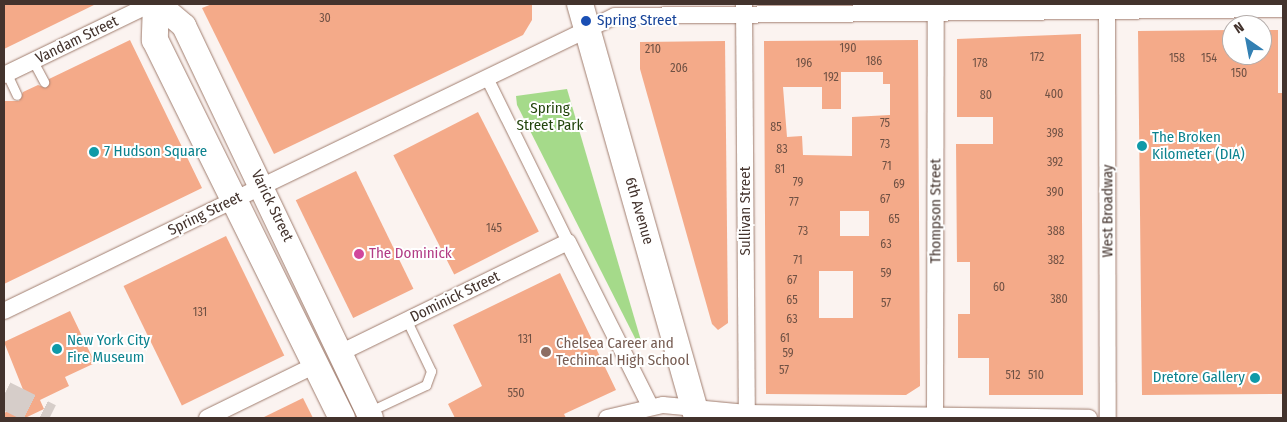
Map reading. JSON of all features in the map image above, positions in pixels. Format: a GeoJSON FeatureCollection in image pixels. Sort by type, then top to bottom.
{"type":"FeatureCollection","features":[{"type":"Feature","properties":{"kind":"main road","name":"Varick Street"},"geometry":{"type":"LineString","coordinates":[[157,4],[184,26],[263,186],[370,415]]}},
{"type":"Feature","properties":{"kind":"main road","name":"Varick Street"},"geometry":{"type":"LineString","coordinates":[[157,4],[155,40],[342,418]]}},
{"type":"Feature","properties":{"kind":"main road","name":"6th Avenue"},"geometry":{"type":"LineString","coordinates":[[580,4],[696,413]]}},
{"type":"Feature","properties":{"kind":"street","name":"Vandam Street"},"geometry":{"type":"LineString","coordinates":[[5,75],[151,4]]}},
{"type":"Feature","properties":{"kind":"street","name":"West Broadway"},"geometry":{"type":"LineString","coordinates":[[1107,8],[1108,418]]}},
{"type":"Feature","properties":{"kind":"street","name":"Spring Street"},"geometry":{"type":"LineString","coordinates":[[4,311],[615,16],[744,9],[1283,9]]}},
{"type":"Feature","properties":{"kind":"street","name":"Sullivan Street"},"geometry":{"type":"LineString","coordinates":[[744,9],[747,415]]}},
{"type":"Feature","properties":{"kind":"street","name":"Thompson Street"},"geometry":{"type":"LineString","coordinates":[[935,416],[936,9]]}},
{"type":"Feature","properties":{"kind":"street"},"geometry":{"type":"LineString","coordinates":[[487,78],[650,406]]}},
{"type":"Feature","properties":{"kind":"street","name":"Dominick Street"},"geometry":{"type":"LineString","coordinates":[[342,352],[568,242]]}},
{"type":"Feature","properties":{"kind":"street"},"geometry":{"type":"LineString","coordinates":[[207,418],[315,365]]}},
{"type":"Feature","properties":{"kind":"street"},"geometry":{"type":"LineString","coordinates":[[607,418],[650,406],[696,413],[747,415],[1089,418]]}},
{"type":"Feature","properties":{"kind":"lane"},"geometry":{"type":"LineString","coordinates":[[33,61],[44,82]]}},
{"type":"Feature","properties":{"kind":"lane"},"geometry":{"type":"LineString","coordinates":[[5,75],[17,95]]}},
{"type":"Feature","properties":{"kind":"lane"},"geometry":{"type":"LineString","coordinates":[[370,415],[426,385],[431,371],[407,320]]}},
{"type":"Feature","properties":{"kind":"green space","name":"Spring Street Park"},"geometry":{"type":"Polygon","coordinates":[[[567,89],[642,344],[639,346],[517,105],[516,96],[567,89]]]}},
{"type":"Feature","properties":{"kind":"building"},"geometry":{"type":"Polygon","coordinates":[[[4,4],[96,4],[4,49],[4,4]]]}},
{"type":"Feature","properties":{"kind":"building"},"geometry":{"type":"Polygon","coordinates":[[[212,4],[532,4],[532,20],[523,35],[274,154],[202,8],[212,4]]]}},
{"type":"Feature","properties":{"kind":"building"},"geometry":{"type":"Polygon","coordinates":[[[1222,30],[1222,65],[1272,65],[1272,30],[1278,30],[1278,93],[1283,93],[1283,394],[1142,395],[1138,31],[1222,30]]]}},
{"type":"Feature","properties":{"kind":"building"},"geometry":{"type":"Polygon","coordinates":[[[1081,34],[1083,395],[989,395],[989,358],[958,358],[958,314],[970,314],[970,262],[957,262],[956,144],[993,144],[993,117],[957,117],[957,39],[1081,34]]]}},
{"type":"Feature","properties":{"kind":"building","name":"7 Hudson Square"},"geometry":{"type":"Polygon","coordinates":[[[130,40],[202,188],[4,284],[4,101],[19,101],[23,92],[38,85],[46,88],[49,79],[130,40]]]}},
{"type":"Feature","properties":{"kind":"building"},"geometry":{"type":"Polygon","coordinates":[[[918,40],[920,386],[906,395],[766,394],[764,41],[918,40]],[[841,72],[841,109],[822,109],[822,87],[783,87],[787,137],[802,136],[803,155],[852,156],[852,117],[890,115],[890,84],[883,84],[883,72],[841,72]],[[840,211],[840,236],[869,236],[869,211],[840,211]],[[819,271],[819,318],[853,318],[853,271],[819,271]]]}},
{"type":"Feature","properties":{"kind":"building"},"geometry":{"type":"Polygon","coordinates":[[[725,41],[728,323],[718,330],[712,324],[640,69],[640,42],[725,41]]]}},
{"type":"Feature","properties":{"kind":"building"},"geometry":{"type":"Polygon","coordinates":[[[478,112],[539,231],[454,275],[393,155],[478,112]]]}},
{"type":"Feature","properties":{"kind":"building","name":"The Dominick"},"geometry":{"type":"Polygon","coordinates":[[[356,171],[413,289],[353,318],[296,200],[356,171]]]}},
{"type":"Feature","properties":{"kind":"building"},"geometry":{"type":"Polygon","coordinates":[[[226,236],[284,356],[182,406],[124,286],[226,236]]]}},
{"type":"Feature","properties":{"kind":"building"},"geometry":{"type":"Polygon","coordinates":[[[560,273],[616,390],[564,414],[566,418],[455,418],[448,404],[482,386],[453,325],[560,273]]]}},
{"type":"Feature","properties":{"kind":"building","name":"New York City Fire Museum"},"geometry":{"type":"Polygon","coordinates":[[[70,311],[95,363],[65,377],[69,386],[40,400],[44,409],[25,418],[4,418],[4,413],[28,402],[4,342],[70,311]]]}},
{"type":"Feature","properties":{"kind":"building"},"geometry":{"type":"Polygon","coordinates":[[[303,398],[313,418],[262,418],[303,398]]]}},
{"type":"Feature","properties":{"kind":"tunnel"},"geometry":{"type":"LineString","coordinates":[[4,395],[50,418]]}},
{"type":"Feature","properties":{"kind":"place","name":"Spring Street"},"geometry":{"type":"Point","coordinates":[586,21]}},
{"type":"Feature","properties":{"kind":"place","name":"The Broken Kilometer (DIA)"},"geometry":{"type":"Point","coordinates":[1142,146]}},
{"type":"Feature","properties":{"kind":"place","name":"7 Hudson Square"},"geometry":{"type":"Point","coordinates":[94,152]}},
{"type":"Feature","properties":{"kind":"place","name":"The Dominick"},"geometry":{"type":"Point","coordinates":[359,254]}},
{"type":"Feature","properties":{"kind":"place","name":"New York City Fire Museum"},"geometry":{"type":"Point","coordinates":[57,349]}},
{"type":"Feature","properties":{"kind":"place","name":"Chelsea Career and Techincal High School"},"geometry":{"type":"Point","coordinates":[546,352]}},
{"type":"Feature","properties":{"kind":"place","name":"Dretore Gallery"},"geometry":{"type":"Point","coordinates":[1255,378]}}]}
